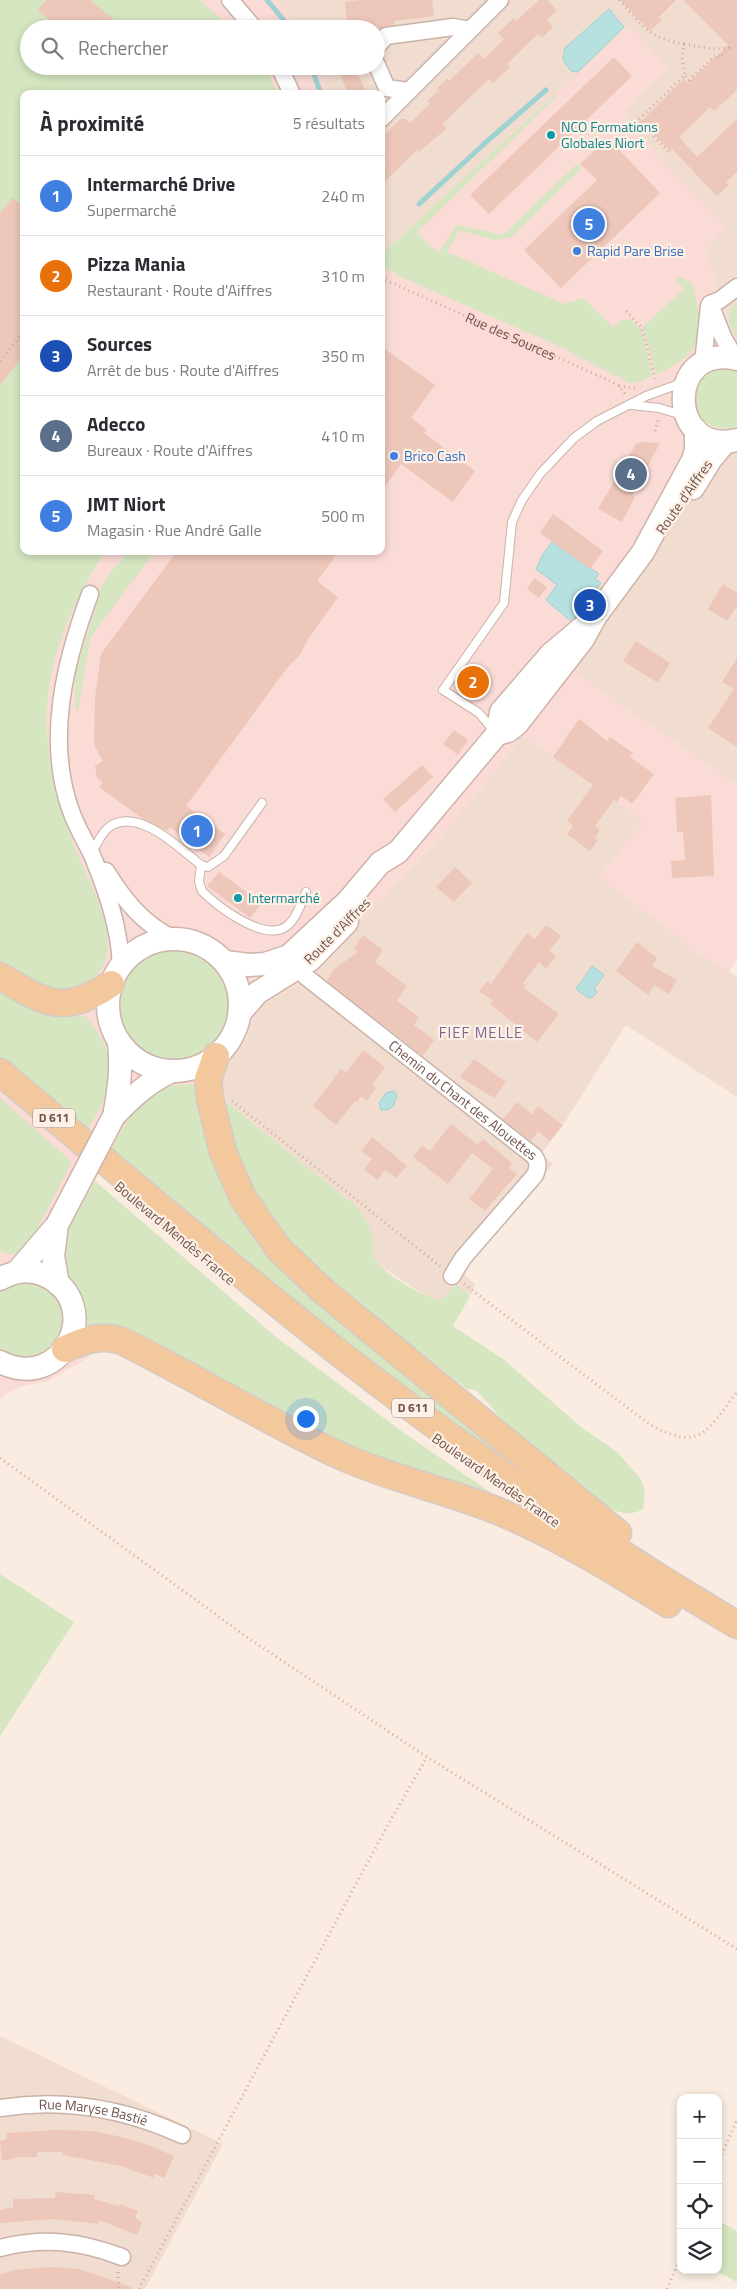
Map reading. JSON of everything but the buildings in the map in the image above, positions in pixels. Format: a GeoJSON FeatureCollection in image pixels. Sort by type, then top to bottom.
{"type":"FeatureCollection","features":[{"type":"Feature","properties":{"kind":"main road"},"geometry":{"type":"LineString","coordinates":[[688,379],[703,363],[724,357],[736,358]]}},
{"type":"Feature","properties":{"kind":"main road","name":"Route d'Aiffres"},"geometry":{"type":"LineString","coordinates":[[643,552],[693,460],[696,450],[683,398],[688,379]]}},
{"type":"Feature","properties":{"kind":"main road"},"geometry":{"type":"LineString","coordinates":[[691,424],[714,440],[731,441]]}},
{"type":"Feature","properties":{"kind":"main road","name":"Route d'Aiffres"},"geometry":{"type":"LineString","coordinates":[[239,1014],[257,993],[300,968],[322,948],[380,886],[398,852],[497,734],[501,712],[551,654],[595,617],[643,552],[675,515],[711,459],[731,441]]}},
{"type":"Feature","properties":{"kind":"main road","name":"Route d'Aiffres"},"geometry":{"type":"LineString","coordinates":[[225,962],[250,965],[265,964],[289,956],[348,901],[380,864],[398,852]]}},
{"type":"Feature","properties":{"kind":"main road"},"geometry":{"type":"LineString","coordinates":[[0,976],[44,1001],[59,1003],[74,1002],[88,997],[116,975],[144,946],[159,940],[174,939],[203,946],[225,962],[237,988],[239,1014],[232,1037],[216,1056],[195,1068],[172,1071],[156,1078],[142,1088],[114,1116]]}},
{"type":"Feature","properties":{"kind":"main road"},"geometry":{"type":"LineString","coordinates":[[8,1275],[57,1225],[114,1116],[119,1092],[121,1059],[119,1043],[108,1016],[108,1000],[116,975]]}},
{"type":"Feature","properties":{"kind":"main road"},"geometry":{"type":"LineString","coordinates":[[119,1043],[144,1064],[172,1071]]}},
{"type":"Feature","properties":{"kind":"main road"},"geometry":{"type":"LineString","coordinates":[[216,1056],[208,1079],[210,1099],[223,1152],[243,1198],[279,1249],[322,1290],[608,1526],[671,1571],[729,1608],[737,1620]]}},
{"type":"Feature","properties":{"kind":"main road","name":"D 611"},"geometry":{"type":"LineString","coordinates":[[0,1072],[107,1169]]}},
{"type":"Feature","properties":{"kind":"main road","name":"D 611"},"geometry":{"type":"LineString","coordinates":[[0,1085],[107,1169]]}},
{"type":"Feature","properties":{"kind":"main road","name":"Boulevard Mendès France"},"geometry":{"type":"LineString","coordinates":[[107,1169],[202,1257],[436,1440],[586,1543],[737,1636]]}},
{"type":"Feature","properties":{"kind":"main road","name":"Boulevard Mendès France"},"geometry":{"type":"LineString","coordinates":[[107,1169],[340,1354],[443,1431],[598,1538],[737,1625]]}},
{"type":"Feature","properties":{"kind":"main road"},"geometry":{"type":"LineString","coordinates":[[57,1225],[53,1256],[58,1284]]}},
{"type":"Feature","properties":{"kind":"main road"},"geometry":{"type":"LineString","coordinates":[[8,1275],[39,1273],[58,1284],[66,1293],[74,1315],[73,1333],[66,1349]]}},
{"type":"Feature","properties":{"kind":"main road"},"geometry":{"type":"LineString","coordinates":[[7,1370],[46,1365],[66,1349],[87,1340],[100,1338],[122,1341],[331,1452],[505,1515],[585,1553],[679,1611],[689,1608]]}},
{"type":"Feature","properties":{"kind":"street"},"geometry":{"type":"LineString","coordinates":[[230,0],[247,20]]}},
{"type":"Feature","properties":{"kind":"street"},"geometry":{"type":"LineString","coordinates":[[385,115],[500,0]]}},
{"type":"Feature","properties":{"kind":"street"},"geometry":{"type":"LineString","coordinates":[[385,37],[454,27],[470,30]]}},
{"type":"Feature","properties":{"kind":"street"},"geometry":{"type":"LineString","coordinates":[[283,75],[290,90]]}},
{"type":"Feature","properties":{"kind":"street"},"geometry":{"type":"LineString","coordinates":[[381,75],[387,88],[408,91]]}},
{"type":"Feature","properties":{"kind":"street"},"geometry":{"type":"LineString","coordinates":[[710,304],[720,300],[737,287]]}},
{"type":"Feature","properties":{"kind":"street"},"geometry":{"type":"LineString","coordinates":[[710,304],[723,337],[736,358]]}},
{"type":"Feature","properties":{"kind":"street"},"geometry":{"type":"LineString","coordinates":[[703,363],[710,304]]}},
{"type":"Feature","properties":{"kind":"street"},"geometry":{"type":"LineString","coordinates":[[90,594],[76,632],[67,666],[59,742],[60,764],[70,808],[91,853],[114,916],[119,935],[116,975]]}},
{"type":"Feature","properties":{"kind":"street"},"geometry":{"type":"LineString","coordinates":[[91,853],[134,910],[160,932],[174,939]]}},
{"type":"Feature","properties":{"kind":"street","name":"Chemin du Chant des Alouettes"},"geometry":{"type":"LineString","coordinates":[[300,968],[305,976],[534,1156],[537,1161],[538,1168],[535,1175],[463,1258],[452,1276]]}},
{"type":"Feature","properties":{"kind":"street","name":"Rue Maryse Bastié"},"geometry":{"type":"LineString","coordinates":[[0,2108],[48,2104],[94,2107],[137,2116],[182,2135]]}},
{"type":"Feature","properties":{"kind":"street"},"geometry":{"type":"LineString","coordinates":[[0,2248],[38,2241],[68,2241],[122,2256]]}},
{"type":"Feature","properties":{"kind":"lane"},"geometry":{"type":"LineString","coordinates":[[497,734],[479,713],[443,690],[504,603],[509,539],[512,522],[522,500],[540,474],[574,438],[597,421],[659,392],[678,386],[688,379]]}},
{"type":"Feature","properties":{"kind":"lane"},"geometry":{"type":"LineString","coordinates":[[631,405],[659,408],[691,424]]}},
{"type":"Feature","properties":{"kind":"lane"},"geometry":{"type":"LineString","coordinates":[[91,853],[111,826],[123,822],[136,822],[158,832],[201,865],[213,866],[224,856],[262,803]]}},
{"type":"Feature","properties":{"kind":"lane"},"geometry":{"type":"LineString","coordinates":[[201,865],[198,882],[202,891],[247,924],[261,929],[279,930],[288,925],[299,909],[306,892]]}},
{"type":"Feature","properties":{"kind":"path"},"geometry":{"type":"LineString","coordinates":[[619,0],[650,33],[665,40],[712,49],[729,48],[719,58],[716,55],[689,80],[685,76],[682,58],[684,44]]}},
{"type":"Feature","properties":{"kind":"path"},"geometry":{"type":"LineString","coordinates":[[670,153],[638,120],[685,76]]}},
{"type":"Feature","properties":{"kind":"path","name":"Rue des Sources"},"geometry":{"type":"LineString","coordinates":[[385,280],[610,381],[618,386],[631,405]]}},
{"type":"Feature","properties":{"kind":"path"},"geometry":{"type":"LineString","coordinates":[[626,312],[642,328],[659,392]]}},
{"type":"Feature","properties":{"kind":"path"},"geometry":{"type":"LineString","coordinates":[[0,361],[20,336]]}},
{"type":"Feature","properties":{"kind":"path"},"geometry":{"type":"LineString","coordinates":[[655,431],[659,408]]}},
{"type":"Feature","properties":{"kind":"path"},"geometry":{"type":"LineString","coordinates":[[226,1097],[452,1276],[648,1424],[680,1439],[694,1437],[708,1429],[737,1392]]}},
{"type":"Feature","properties":{"kind":"path"},"geometry":{"type":"LineString","coordinates":[[0,1458],[251,1640],[427,1757],[737,1949]]}},
{"type":"Feature","properties":{"kind":"path"},"geometry":{"type":"LineString","coordinates":[[139,2289],[380,1838],[427,1757]]}},
{"type":"Feature","properties":{"kind":"path"},"geometry":{"type":"LineString","coordinates":[[722,2155],[737,2119]]}},
{"type":"Feature","properties":{"kind":"path"},"geometry":{"type":"LineString","coordinates":[[667,2289],[677,2265]]}},
{"type":"Feature","properties":{"kind":"shaded area"},"geometry":{"type":"Polygon","coordinates":[[[0,0],[277,0],[294,20],[20,20],[20,75],[323,75],[328,90],[20,90],[20,555],[385,555],[385,245],[389,249],[629,26],[669,68],[630,104],[626,111],[628,126],[726,228],[708,246],[706,254],[730,326],[737,338],[737,343],[697,353],[678,370],[673,400],[681,425],[689,439],[687,455],[573,671],[737,785],[737,961],[728,972],[684,945],[685,942],[599,877],[644,821],[521,734],[509,755],[444,833],[333,952],[299,985],[264,1003],[236,1055],[200,1084],[174,1085],[136,1108],[65,1236],[66,1269],[84,1304],[89,1357],[48,1381],[20,1387],[5,1394],[0,1399],[0,0]]]}},
{"type":"Feature","properties":{"kind":"shaded area"},"geometry":{"type":"Polygon","coordinates":[[[277,0],[737,0],[737,338],[730,326],[706,254],[708,246],[725,227],[628,126],[626,111],[633,101],[629,27],[389,250],[385,246],[385,90],[328,90],[323,75],[385,75],[385,20],[294,20],[277,0]]]}},
{"type":"Feature","properties":{"kind":"shaded area"},"geometry":{"type":"Polygon","coordinates":[[[737,447],[737,785],[573,671],[687,455],[737,447]]]}},
{"type":"Feature","properties":{"kind":"shaded area"},"geometry":{"type":"Polygon","coordinates":[[[521,734],[645,821],[599,877],[685,942],[684,945],[737,977],[737,1097],[626,1025],[563,1125],[541,1154],[553,1164],[472,1256],[464,1269],[465,1275],[475,1284],[470,1296],[456,1284],[441,1301],[430,1299],[378,1264],[373,1254],[373,1241],[357,1207],[224,1100],[221,1089],[224,1069],[247,1038],[255,1017],[264,1003],[299,985],[333,952],[444,833],[509,755],[521,734]]]}},
{"type":"Feature","properties":{"kind":"shaded area"},"geometry":{"type":"Polygon","coordinates":[[[0,2036],[223,2144],[145,2289],[0,2289],[0,2036]]]}},
{"type":"Feature","properties":{"kind":"green space"},"geometry":{"type":"Polygon","coordinates":[[[0,0],[200,0],[222,20],[20,20],[20,75],[269,75],[276,90],[20,90],[20,555],[103,555],[82,591],[65,629],[53,666],[48,702],[47,739],[53,777],[64,817],[105,923],[107,949],[101,970],[89,982],[78,988],[67,990],[43,986],[0,961],[0,0]]]}},
{"type":"Feature","properties":{"kind":"green space"},"geometry":{"type":"Polygon","coordinates":[[[556,94],[555,98],[417,232],[438,253],[457,225],[503,235],[577,164],[581,169],[511,237],[495,240],[459,230],[447,252],[564,304],[583,298],[613,327],[622,320],[630,319],[641,329],[653,376],[636,383],[630,383],[554,344],[401,277],[385,267],[385,251],[556,94]]]}},
{"type":"Feature","properties":{"kind":"green space"},"geometry":{"type":"Polygon","coordinates":[[[680,277],[689,281],[695,296],[699,325],[698,335],[692,350],[685,358],[656,375],[643,327],[684,289],[676,279],[680,277]]]}},
{"type":"Feature","properties":{"kind":"green space"},"geometry":{"type":"Polygon","coordinates":[[[737,301],[737,338],[731,329],[730,315],[737,301]]]}},
{"type":"Feature","properties":{"kind":"green space"},"geometry":{"type":"Polygon","coordinates":[[[732,368],[737,370],[737,426],[723,429],[711,425],[702,418],[696,408],[694,396],[696,385],[702,375],[713,369],[732,368]]]}},
{"type":"Feature","properties":{"kind":"green space"},"geometry":{"type":"Polygon","coordinates":[[[126,555],[152,555],[90,638],[78,711],[75,710],[75,675],[98,600],[95,597],[113,569],[126,555]]]}},
{"type":"Feature","properties":{"kind":"green space"},"geometry":{"type":"Polygon","coordinates":[[[174,950],[195,954],[213,967],[226,985],[230,1006],[226,1027],[213,1045],[195,1058],[174,1062],[153,1058],[135,1045],[122,1027],[118,1006],[122,985],[135,967],[153,954],[174,950]]]}},
{"type":"Feature","properties":{"kind":"green space"},"geometry":{"type":"Polygon","coordinates":[[[0,988],[39,1010],[59,1017],[86,1016],[98,1032],[110,1060],[111,1073],[104,1099],[87,1131],[0,1057],[0,988]]]}},
{"type":"Feature","properties":{"kind":"green space"},"geometry":{"type":"Polygon","coordinates":[[[200,1084],[236,1198],[559,1498],[374,1367],[110,1151],[131,1116],[152,1094],[170,1086],[200,1084]]]}},
{"type":"Feature","properties":{"kind":"green space"},"geometry":{"type":"Polygon","coordinates":[[[0,1098],[72,1162],[32,1239],[21,1250],[13,1254],[0,1251],[0,1098]]]}},
{"type":"Feature","properties":{"kind":"green space"},"geometry":{"type":"Polygon","coordinates":[[[224,1100],[357,1207],[370,1227],[373,1252],[382,1268],[413,1289],[433,1298],[441,1300],[456,1284],[470,1296],[453,1326],[503,1359],[581,1427],[617,1452],[640,1478],[645,1490],[643,1509],[626,1513],[608,1508],[519,1438],[476,1390],[467,1389],[347,1295],[295,1251],[263,1210],[229,1133],[222,1109],[224,1100]]]}},
{"type":"Feature","properties":{"kind":"green space"},"geometry":{"type":"Polygon","coordinates":[[[95,1181],[276,1337],[404,1433],[522,1514],[379,1462],[88,1327],[84,1304],[66,1269],[63,1258],[65,1236],[95,1181]]]}},
{"type":"Feature","properties":{"kind":"green space"},"geometry":{"type":"Polygon","coordinates":[[[16,1281],[36,1283],[53,1292],[61,1306],[62,1321],[58,1336],[48,1349],[35,1357],[18,1358],[0,1350],[0,1289],[16,1281]]]}},
{"type":"Feature","properties":{"kind":"green space"},"geometry":{"type":"Polygon","coordinates":[[[0,1574],[74,1622],[0,1736],[0,1574]]]}},
{"type":"Feature","properties":{"kind":"green space"},"geometry":{"type":"Polygon","coordinates":[[[722,2223],[737,2231],[737,2282],[722,2274],[722,2223]]]}},
{"type":"Feature","properties":{"kind":"water"},"geometry":{"type":"Polygon","coordinates":[[[609,9],[624,27],[578,72],[571,71],[563,60],[565,48],[609,9]]]}},
{"type":"Feature","properties":{"kind":"water"},"geometry":{"type":"Polygon","coordinates":[[[552,542],[599,574],[595,579],[601,583],[572,622],[546,600],[557,585],[536,569],[543,554],[552,542]]]}},
{"type":"Feature","properties":{"kind":"water"},"geometry":{"type":"Polygon","coordinates":[[[592,966],[604,975],[594,989],[597,992],[592,998],[589,996],[588,998],[576,989],[592,966]]]}},
{"type":"Feature","properties":{"kind":"water"},"geometry":{"type":"Polygon","coordinates":[[[394,1091],[397,1096],[393,1106],[388,1110],[381,1110],[379,1103],[386,1093],[394,1091]]]}},
{"type":"Feature","properties":{"kind":"waterway"},"geometry":{"type":"LineString","coordinates":[[267,0],[284,20]]}},
{"type":"Feature","properties":{"kind":"waterway"},"geometry":{"type":"LineString","coordinates":[[314,75],[320,90]]}},
{"type":"Feature","properties":{"kind":"waterway"},"geometry":{"type":"LineString","coordinates":[[419,204],[546,90]]}},
{"type":"Feature","properties":{"kind":"place","name":"NCO Formations Globales Niort"},"geometry":{"type":"Point","coordinates":[551,135]}},
{"type":"Feature","properties":{"kind":"place","name":"JMT Niort"},"geometry":{"type":"Point","coordinates":[589,224]}},
{"type":"Feature","properties":{"kind":"place","name":"Rapid Pare Brise"},"geometry":{"type":"Point","coordinates":[577,251]}},
{"type":"Feature","properties":{"kind":"place","name":"Brico Cash"},"geometry":{"type":"Point","coordinates":[394,456]}},
{"type":"Feature","properties":{"kind":"place","name":"Adecco"},"geometry":{"type":"Point","coordinates":[631,474]}},
{"type":"Feature","properties":{"kind":"place","name":"Sources"},"geometry":{"type":"Point","coordinates":[590,605]}},
{"type":"Feature","properties":{"kind":"place","name":"Pizza Mania"},"geometry":{"type":"Point","coordinates":[473,682]}},
{"type":"Feature","properties":{"kind":"place","name":"Intermarché Drive"},"geometry":{"type":"Point","coordinates":[197,831]}},
{"type":"Feature","properties":{"kind":"place","name":"Intermarché"},"geometry":{"type":"Point","coordinates":[238,898]}},
{"type":"Feature","properties":{"kind":"district","name":"FIEF MELLE"},"geometry":{"type":"Point","coordinates":[481,1033]}}]}
